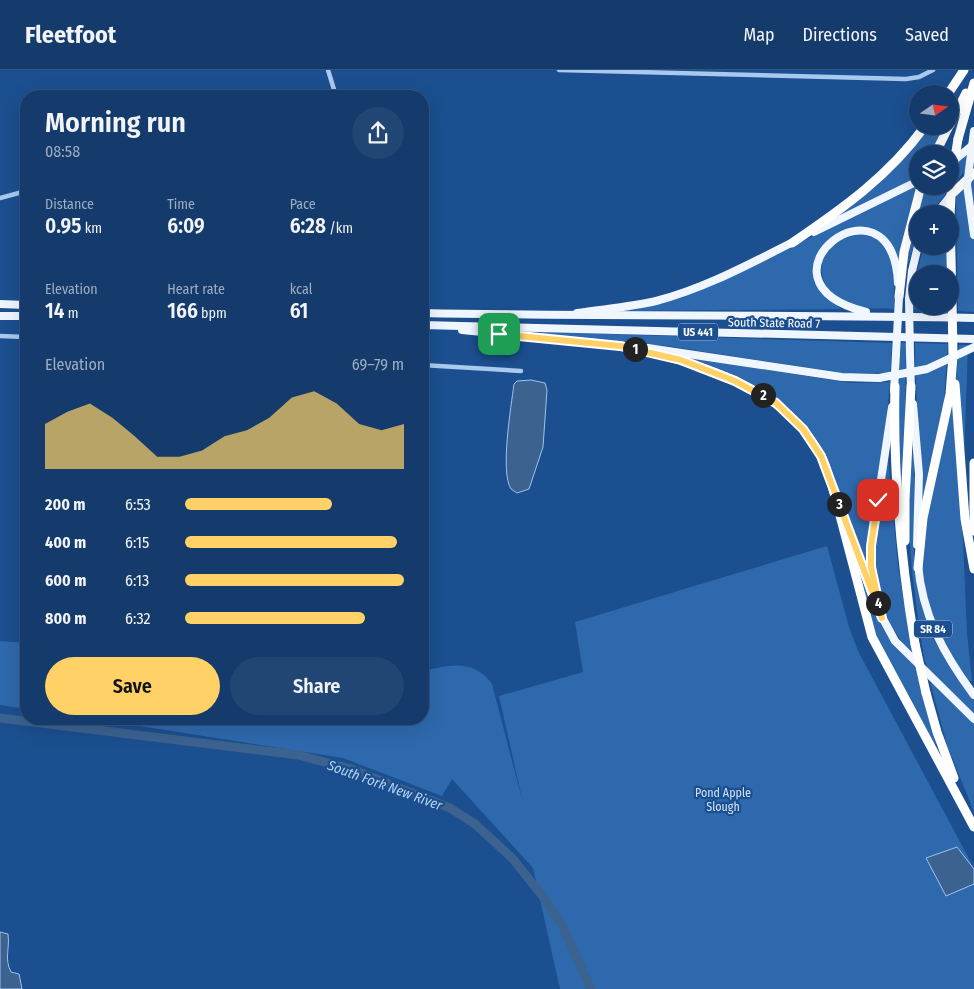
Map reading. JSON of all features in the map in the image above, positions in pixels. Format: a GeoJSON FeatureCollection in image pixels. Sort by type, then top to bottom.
{"type":"FeatureCollection","features":[{"type":"Feature","properties":{"kind":"highway"},"geometry":{"type":"LineString","coordinates":[[954,85],[964,70]]}},
{"type":"Feature","properties":{"kind":"highway"},"geometry":{"type":"LineString","coordinates":[[959,108],[974,77]]}},
{"type":"Feature","properties":{"kind":"highway"},"geometry":{"type":"LineString","coordinates":[[951,205],[952,176],[958,139],[974,83]]}},
{"type":"Feature","properties":{"kind":"highway"},"geometry":{"type":"LineString","coordinates":[[792,243],[836,213],[877,181],[918,135]]}},
{"type":"Feature","properties":{"kind":"highway"},"geometry":{"type":"LineString","coordinates":[[959,187],[974,173]]}},
{"type":"Feature","properties":{"kind":"highway"},"geometry":{"type":"LineString","coordinates":[[899,297],[907,237],[919,195]]}},
{"type":"Feature","properties":{"kind":"highway"},"geometry":{"type":"LineString","coordinates":[[951,255],[953,356],[965,519],[974,570]]}},
{"type":"Feature","properties":{"kind":"highway"},"geometry":{"type":"LineString","coordinates":[[918,568],[924,518],[950,394],[953,356]]}},
{"type":"Feature","properties":{"kind":"highway"},"geometry":{"type":"LineString","coordinates":[[895,386],[895,464],[900,547],[915,644],[926,693],[942,747],[968,816]]}},
{"type":"Feature","properties":{"kind":"highway"},"geometry":{"type":"LineString","coordinates":[[911,386],[905,533],[915,644]]}},
{"type":"Feature","properties":{"kind":"highway"},"geometry":{"type":"LineString","coordinates":[[974,463],[974,531]]}},
{"type":"Feature","properties":{"kind":"highway"},"geometry":{"type":"LineString","coordinates":[[833,489],[872,638],[974,827]]}},
{"type":"Feature","properties":{"kind":"main road"},"geometry":{"type":"LineString","coordinates":[[974,132],[967,185],[974,235]]}},
{"type":"Feature","properties":{"kind":"main road"},"geometry":{"type":"LineString","coordinates":[[959,156],[974,144]]}},
{"type":"Feature","properties":{"kind":"main road"},"geometry":{"type":"LineString","coordinates":[[959,186],[974,167]]}},
{"type":"Feature","properties":{"kind":"main road"},"geometry":{"type":"LineString","coordinates":[[553,316],[635,305],[684,292],[718,279],[909,185]]}},
{"type":"Feature","properties":{"kind":"main road"},"geometry":{"type":"LineString","coordinates":[[943,205],[952,195]]}},
{"type":"Feature","properties":{"kind":"main road"},"geometry":{"type":"LineString","coordinates":[[880,316],[845,307],[828,296],[822,288],[818,272],[818,262],[821,254],[832,239],[842,234],[860,231],[883,241],[895,262],[899,297],[895,386],[871,546],[871,567],[882,618]]}},
{"type":"Feature","properties":{"kind":"main road","name":"SR 84"},"geometry":{"type":"LineString","coordinates":[[916,255],[910,280],[909,299],[911,386],[918,464],[918,568],[926,609],[937,638],[949,662],[974,695]]}},
{"type":"Feature","properties":{"kind":"main road"},"geometry":{"type":"LineString","coordinates":[[0,304],[20,305]]}},
{"type":"Feature","properties":{"kind":"main road","name":"South State Road 7"},"geometry":{"type":"LineString","coordinates":[[429,313],[553,316],[880,316],[974,318]]}},
{"type":"Feature","properties":{"kind":"main road"},"geometry":{"type":"LineString","coordinates":[[0,316],[20,316]]}},
{"type":"Feature","properties":{"kind":"main road","name":"South State Road 7"},"geometry":{"type":"LineString","coordinates":[[429,325],[974,339]]}},
{"type":"Feature","properties":{"kind":"main road"},"geometry":{"type":"LineString","coordinates":[[429,326],[703,355],[842,377],[879,378],[927,370],[974,347]]}},
{"type":"Feature","properties":{"kind":"main road"},"geometry":{"type":"LineString","coordinates":[[620,346],[681,360],[761,393],[776,403],[803,429],[812,441],[826,468],[882,618],[895,642],[974,719]]}},
{"type":"Feature","properties":{"kind":"street"},"geometry":{"type":"LineString","coordinates":[[328,70],[334,90]]}},
{"type":"Feature","properties":{"kind":"street"},"geometry":{"type":"LineString","coordinates":[[559,70],[885,77],[919,77],[933,70]]}},
{"type":"Feature","properties":{"kind":"street"},"geometry":{"type":"LineString","coordinates":[[884,70],[885,77]]}},
{"type":"Feature","properties":{"kind":"street"},"geometry":{"type":"LineString","coordinates":[[0,198],[20,193]]}},
{"type":"Feature","properties":{"kind":"street"},"geometry":{"type":"LineString","coordinates":[[0,336],[20,337]]}},
{"type":"Feature","properties":{"kind":"street"},"geometry":{"type":"LineString","coordinates":[[429,365],[521,371]]}},
{"type":"Feature","properties":{"kind":"green space"},"geometry":{"type":"Polygon","coordinates":[[[919,135],[942,135],[937,145],[909,145],[909,182],[831,220],[919,135]]]}},
{"type":"Feature","properties":{"kind":"green space"},"geometry":{"type":"Polygon","coordinates":[[[974,149],[974,160],[959,178],[959,160],[974,149]]]}},
{"type":"Feature","properties":{"kind":"green space"},"geometry":{"type":"Polygon","coordinates":[[[974,178],[974,312],[959,311],[959,265],[957,265],[957,255],[959,255],[959,205],[956,205],[956,196],[974,178]]]}},
{"type":"Feature","properties":{"kind":"green space"},"geometry":{"type":"Polygon","coordinates":[[[909,189],[909,195],[915,195],[913,205],[909,205],[909,222],[900,263],[898,263],[893,248],[886,241],[849,229],[826,241],[818,257],[819,285],[826,297],[841,309],[615,311],[695,288],[770,257],[909,189]]]}},
{"type":"Feature","properties":{"kind":"green space"},"geometry":{"type":"Polygon","coordinates":[[[922,195],[945,195],[936,205],[920,205],[922,195]]]}},
{"type":"Feature","properties":{"kind":"green space"},"geometry":{"type":"Polygon","coordinates":[[[852,233],[872,237],[886,249],[890,258],[894,279],[894,309],[864,308],[842,303],[827,288],[821,267],[825,253],[834,243],[852,233]]]}},
{"type":"Feature","properties":{"kind":"green space"},"geometry":{"type":"Polygon","coordinates":[[[909,243],[909,255],[911,255],[908,264],[906,264],[909,243]]]}},
{"type":"Feature","properties":{"kind":"green space"},"geometry":{"type":"Polygon","coordinates":[[[922,255],[947,255],[948,265],[919,265],[922,255]]]}},
{"type":"Feature","properties":{"kind":"green space"},"geometry":{"type":"Polygon","coordinates":[[[542,332],[892,343],[890,373],[843,373],[667,346],[541,334],[542,332]]]}},
{"type":"Feature","properties":{"kind":"green space"},"geometry":{"type":"Polygon","coordinates":[[[901,343],[906,343],[905,421],[901,485],[897,412],[901,343]]]}},
{"type":"Feature","properties":{"kind":"green space"},"geometry":{"type":"Polygon","coordinates":[[[915,343],[948,344],[944,401],[920,510],[920,468],[915,343]]]}},
{"type":"Feature","properties":{"kind":"green space"},"geometry":{"type":"Polygon","coordinates":[[[959,345],[968,345],[962,516],[967,633],[972,681],[967,681],[953,664],[927,603],[922,564],[923,534],[956,378],[959,345]]]}},
{"type":"Feature","properties":{"kind":"green space"},"geometry":{"type":"Polygon","coordinates":[[[673,355],[850,383],[890,382],[871,582],[826,461],[810,432],[800,419],[787,407],[761,389],[673,355]]]}},
{"type":"Feature","properties":{"kind":"green space"},"geometry":{"type":"Polygon","coordinates":[[[914,443],[914,557],[924,611],[933,638],[949,666],[974,701],[974,714],[935,679],[924,659],[909,534],[909,488],[914,443]]]}},
{"type":"Feature","properties":{"kind":"green space"},"geometry":{"type":"Polygon","coordinates":[[[888,458],[898,566],[913,656],[895,632],[884,608],[877,585],[875,562],[876,537],[888,458]]]}},
{"type":"Feature","properties":{"kind":"green space"},"geometry":{"type":"Polygon","coordinates":[[[849,538],[900,651],[916,668],[936,744],[933,745],[880,650],[849,538]]]}},
{"type":"Feature","properties":{"kind":"green space","name":"Pond Apple Slough"},"geometry":{"type":"Polygon","coordinates":[[[827,546],[849,627],[858,651],[974,868],[974,989],[560,989],[533,868],[452,779],[442,796],[343,758],[134,725],[429,725],[429,670],[452,666],[469,667],[477,670],[492,684],[523,803],[499,696],[583,672],[575,622],[827,546]]]}},
{"type":"Feature","properties":{"kind":"green space"},"geometry":{"type":"Polygon","coordinates":[[[0,641],[20,643],[20,708],[0,705],[0,641]]]}},
{"type":"Feature","properties":{"kind":"green space"},"geometry":{"type":"Polygon","coordinates":[[[930,682],[974,722],[974,812],[947,745],[930,682]]]}},
{"type":"Feature","properties":{"kind":"shaded area"},"geometry":{"type":"Polygon","coordinates":[[[531,380],[545,383],[547,390],[543,447],[529,489],[517,493],[511,489],[506,469],[509,423],[514,384],[517,381],[531,380]]]}},
{"type":"Feature","properties":{"kind":"shaded area"},"geometry":{"type":"Polygon","coordinates":[[[957,847],[974,869],[974,884],[946,896],[926,858],[957,847]]]}},
{"type":"Feature","properties":{"kind":"shaded area"},"geometry":{"type":"Polygon","coordinates":[[[0,932],[8,934],[9,967],[11,972],[19,974],[22,989],[0,989],[0,932]]]}},
{"type":"Feature","properties":{"kind":"waterway","name":"South Fork New River"},"geometry":{"type":"LineString","coordinates":[[0,718],[20,720]]}},
{"type":"Feature","properties":{"kind":"waterway","name":"South Fork New River"},"geometry":{"type":"LineString","coordinates":[[56,725],[298,755],[351,769],[450,808],[475,824],[513,859],[544,898],[562,925],[591,989]]}},
{"type":"Feature","properties":{"kind":"route"},"geometry":{"type":"LineString","coordinates":[[499,334],[620,346],[681,360],[735,381],[761,393],[776,403],[803,429],[821,456],[875,604],[882,618],[871,567],[871,546],[878,500]]}}]}
